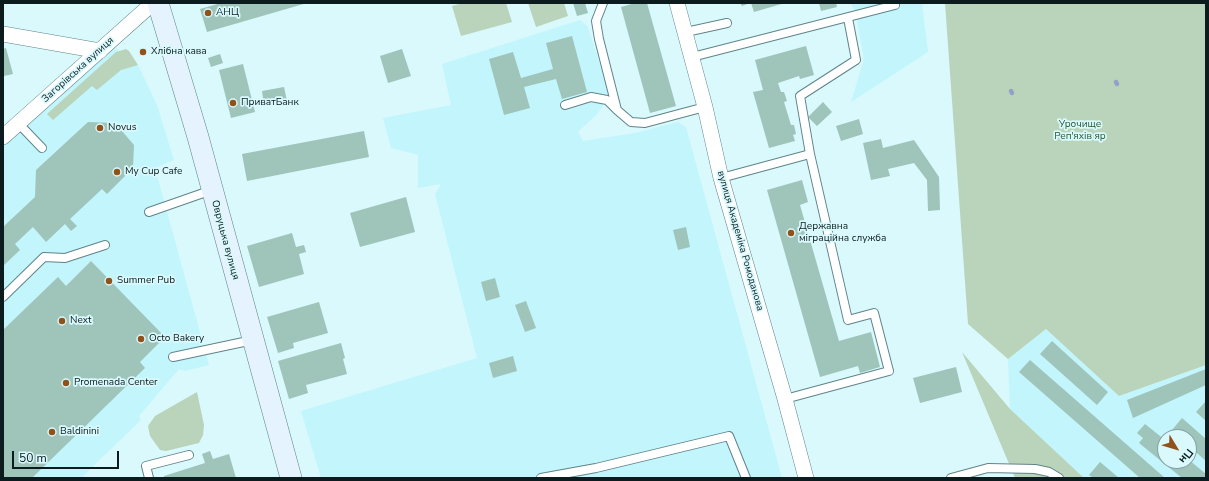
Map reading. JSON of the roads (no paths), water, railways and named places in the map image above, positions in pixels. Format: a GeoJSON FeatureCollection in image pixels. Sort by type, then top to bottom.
{"type":"FeatureCollection","features":[{"type":"Feature","properties":{"kind":"street","name":"Загорівська вулиця"},"geometry":{"type":"LineString","coordinates":[[3,137],[153,3]]}},
{"type":"Feature","properties":{"kind":"street","name":"Овруцька вулиця"},"geometry":{"type":"LineString","coordinates":[[158,3],[212,190],[290,478]]}},
{"type":"Feature","properties":{"kind":"street","name":"вулиця Академіка Ромоданова"},"geometry":{"type":"LineString","coordinates":[[677,3],[705,107],[721,178],[785,399],[806,478]]}},
{"type":"Feature","properties":{"kind":"street"},"geometry":{"type":"LineString","coordinates":[[3,34],[100,51]]}},
{"type":"Feature","properties":{"kind":"lane"},"geometry":{"type":"LineString","coordinates":[[602,3],[596,21],[599,39],[617,110]]}},
{"type":"Feature","properties":{"kind":"lane"},"geometry":{"type":"LineString","coordinates":[[692,57],[895,5]]}},
{"type":"Feature","properties":{"kind":"lane"},"geometry":{"type":"LineString","coordinates":[[785,399],[889,371],[874,313],[848,320],[810,154],[800,96],[856,60],[848,18]]}},
{"type":"Feature","properties":{"kind":"lane"},"geometry":{"type":"LineString","coordinates":[[686,32],[726,23]]}},
{"type":"Feature","properties":{"kind":"lane"},"geometry":{"type":"LineString","coordinates":[[565,105],[591,97],[607,100],[631,122],[645,123],[705,107]]}},
{"type":"Feature","properties":{"kind":"lane"},"geometry":{"type":"LineString","coordinates":[[19,124],[42,148]]}},
{"type":"Feature","properties":{"kind":"lane"},"geometry":{"type":"LineString","coordinates":[[721,178],[810,154]]}},
{"type":"Feature","properties":{"kind":"lane"},"geometry":{"type":"LineString","coordinates":[[149,212],[212,190]]}},
{"type":"Feature","properties":{"kind":"lane"},"geometry":{"type":"LineString","coordinates":[[3,297],[44,257],[65,258],[105,245]]}},
{"type":"Feature","properties":{"kind":"lane"},"geometry":{"type":"LineString","coordinates":[[173,357],[252,340]]}},
{"type":"Feature","properties":{"kind":"lane"},"geometry":{"type":"LineString","coordinates":[[541,478],[596,468],[729,436],[746,478]]}},
{"type":"Feature","properties":{"kind":"lane"},"geometry":{"type":"LineString","coordinates":[[149,478],[146,466],[189,455]]}},
{"type":"Feature","properties":{"kind":"lane"},"geometry":{"type":"LineString","coordinates":[[951,478],[988,468],[1035,469],[1049,472],[1059,478]]}},
{"type":"Feature","properties":{"kind":"place","name":"АНЦ"},"geometry":{"type":"Point","coordinates":[208,13]}},
{"type":"Feature","properties":{"kind":"place","name":"Хлібна кава"},"geometry":{"type":"Point","coordinates":[143,52]}},
{"type":"Feature","properties":{"kind":"place","name":"ПриватБанк"},"geometry":{"type":"Point","coordinates":[233,103]}},
{"type":"Feature","properties":{"kind":"place","name":"Novus"},"geometry":{"type":"Point","coordinates":[100,128]}},
{"type":"Feature","properties":{"kind":"place","name":"My Cup Cafe"},"geometry":{"type":"Point","coordinates":[117,172]}},
{"type":"Feature","properties":{"kind":"place","name":"Державна міграційна служба"},"geometry":{"type":"Point","coordinates":[791,233]}},
{"type":"Feature","properties":{"kind":"place","name":"Summer Pub"},"geometry":{"type":"Point","coordinates":[109,281]}},
{"type":"Feature","properties":{"kind":"place","name":"Next"},"geometry":{"type":"Point","coordinates":[62,321]}},
{"type":"Feature","properties":{"kind":"place","name":"Octo Bakery"},"geometry":{"type":"Point","coordinates":[141,339]}},
{"type":"Feature","properties":{"kind":"place","name":"Promenada Center"},"geometry":{"type":"Point","coordinates":[66,383]}},
{"type":"Feature","properties":{"kind":"place","name":"Baldinini"},"geometry":{"type":"Point","coordinates":[52,432]}},
{"type":"Feature","properties":{"kind":"park label","name":"Урочище Реп'яхів яр"},"geometry":{"type":"Point","coordinates":[1080,130]}}]}
